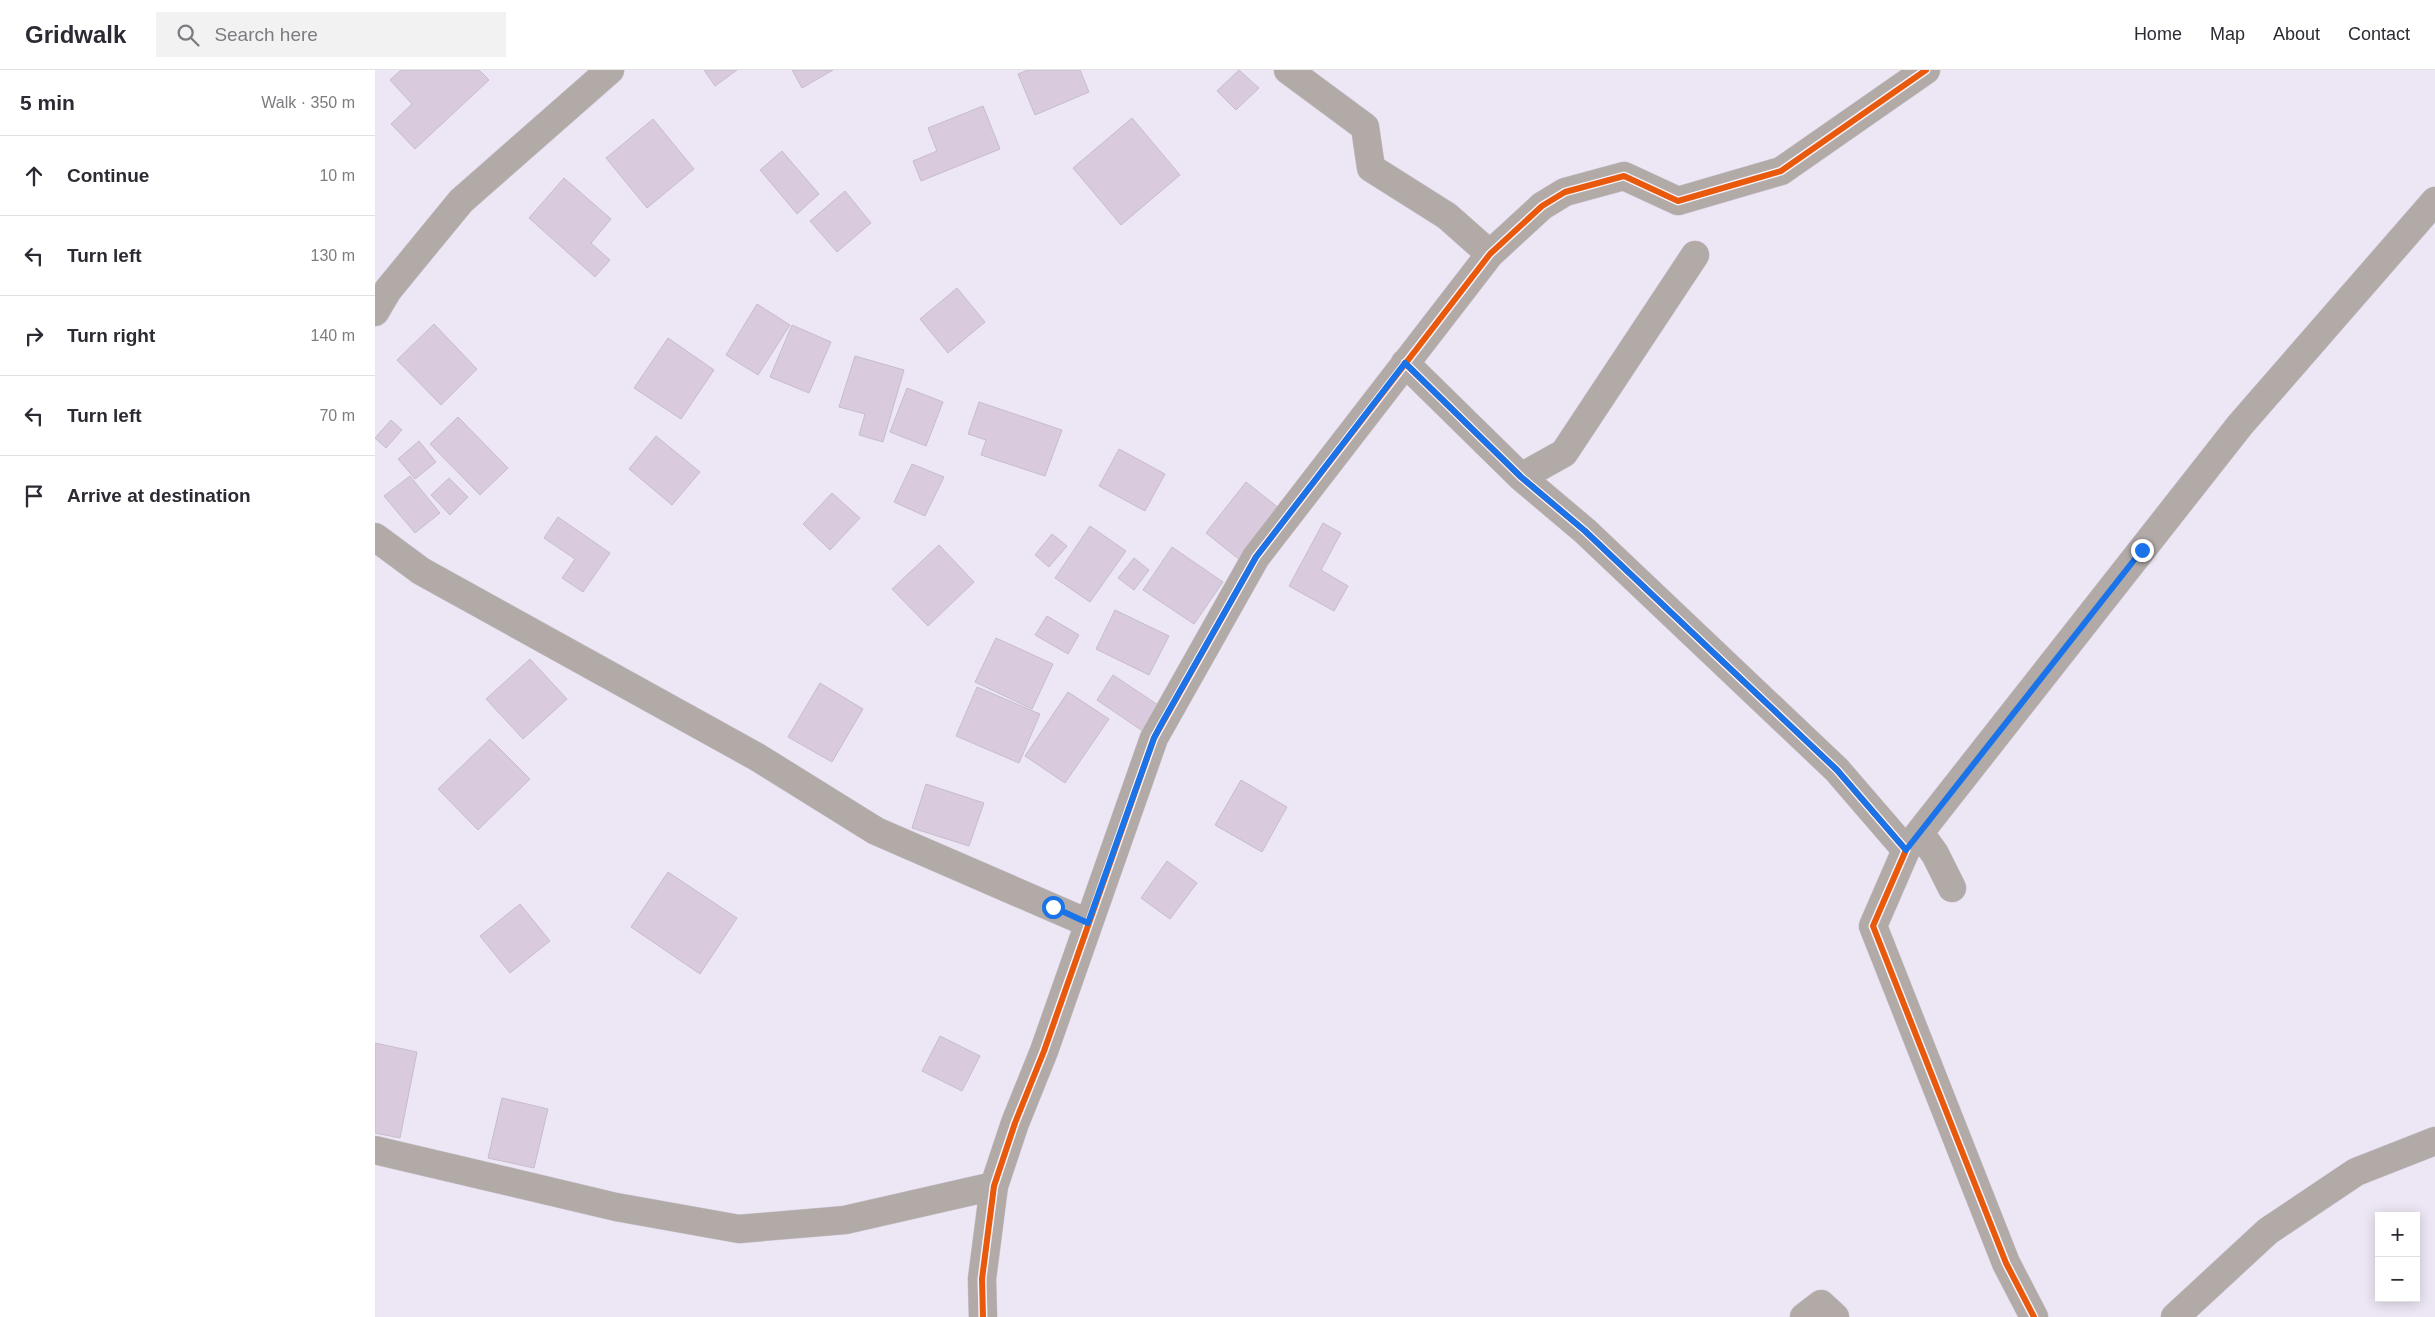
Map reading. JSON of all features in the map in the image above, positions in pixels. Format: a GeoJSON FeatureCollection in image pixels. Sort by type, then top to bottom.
{"type":"FeatureCollection","features":[{"type":"Feature","properties":{"kind":"street"},"geometry":{"type":"LineString","coordinates":[[379,295],[461,200],[610,70]]}},
{"type":"Feature","properties":{"kind":"street"},"geometry":{"type":"LineString","coordinates":[[1288,70],[1365,127],[1371,168],[1447,216],[1490,254]]}},
{"type":"Feature","properties":{"kind":"street"},"geometry":{"type":"LineString","coordinates":[[983,1317],[982,1279],[994,1186],[1015,1123],[1044,1051],[1088,923],[1159,729],[1256,557],[1490,254],[1542,206],[1565,192],[1624,176],[1678,201],[1781,171],[1926,70]]}},
{"type":"Feature","properties":{"kind":"street"},"geometry":{"type":"LineString","coordinates":[[2034,1317],[2003,1254],[1873,926],[1913,842],[2240,425],[2435,201]]}},
{"type":"Feature","properties":{"kind":"street"},"geometry":{"type":"LineString","coordinates":[[1521,477],[1564,452],[1695,254]]}},
{"type":"Feature","properties":{"kind":"street"},"geometry":{"type":"LineString","coordinates":[[1405,363],[1521,477],[1585,531],[1913,842],[1935,854],[1952,888]]}},
{"type":"Feature","properties":{"kind":"street"},"geometry":{"type":"LineString","coordinates":[[375,537],[421,571],[757,757],[876,831],[1088,923]]}},
{"type":"Feature","properties":{"kind":"street"},"geometry":{"type":"LineString","coordinates":[[2175,1317],[2268,1231],[2356,1172],[2435,1141]]}},
{"type":"Feature","properties":{"kind":"street"},"geometry":{"type":"LineString","coordinates":[[375,1150],[616,1207],[739,1229],[845,1220],[994,1186]]}},
{"type":"Feature","properties":{"kind":"street"},"geometry":{"type":"LineString","coordinates":[[1804,1317],[1821,1304],[1835,1317]]}},
{"type":"Feature","properties":{"kind":"building"},"geometry":{"type":"Polygon","coordinates":[[[401,70],[479,70],[489,80],[415,149],[391,124],[412,104],[390,80],[401,70]]]}},
{"type":"Feature","properties":{"kind":"building"},"geometry":{"type":"Polygon","coordinates":[[[704,70],[737,70],[715,86],[704,70]]]}},
{"type":"Feature","properties":{"kind":"building"},"geometry":{"type":"Polygon","coordinates":[[[792,70],[833,70],[802,88],[792,70]]]}},
{"type":"Feature","properties":{"kind":"building"},"geometry":{"type":"Polygon","coordinates":[[[1028,70],[1080,70],[1089,92],[1035,115],[1018,74],[1028,70]]]}},
{"type":"Feature","properties":{"kind":"building"},"geometry":{"type":"Polygon","coordinates":[[[1239,70],[1259,88],[1236,110],[1217,91],[1239,70]]]}},
{"type":"Feature","properties":{"kind":"building"},"geometry":{"type":"Polygon","coordinates":[[[983,106],[1000,149],[921,181],[913,161],[937,151],[928,128],[983,106]]]}},
{"type":"Feature","properties":{"kind":"building"},"geometry":{"type":"Polygon","coordinates":[[[1132,118],[1180,175],[1121,225],[1073,168],[1132,118]]]}},
{"type":"Feature","properties":{"kind":"building"},"geometry":{"type":"Polygon","coordinates":[[[653,119],[694,169],[647,208],[606,158],[653,119]]]}},
{"type":"Feature","properties":{"kind":"building"},"geometry":{"type":"Polygon","coordinates":[[[782,151],[819,194],[797,214],[760,170],[782,151]]]}},
{"type":"Feature","properties":{"kind":"building"},"geometry":{"type":"Polygon","coordinates":[[[564,178],[611,219],[591,243],[610,260],[595,277],[529,218],[564,178]]]}},
{"type":"Feature","properties":{"kind":"building"},"geometry":{"type":"Polygon","coordinates":[[[845,191],[871,223],[837,252],[810,221],[845,191]]]}},
{"type":"Feature","properties":{"kind":"building"},"geometry":{"type":"Polygon","coordinates":[[[957,288],[985,322],[948,353],[920,319],[957,288]]]}},
{"type":"Feature","properties":{"kind":"building"},"geometry":{"type":"Polygon","coordinates":[[[757,304],[790,325],[758,375],[726,355],[757,304]]]}},
{"type":"Feature","properties":{"kind":"building"},"geometry":{"type":"Polygon","coordinates":[[[434,324],[477,369],[441,405],[397,360],[434,324]]]}},
{"type":"Feature","properties":{"kind":"building"},"geometry":{"type":"Polygon","coordinates":[[[792,325],[831,342],[809,393],[770,377],[792,325]]]}},
{"type":"Feature","properties":{"kind":"building"},"geometry":{"type":"Polygon","coordinates":[[[668,338],[714,370],[681,419],[634,388],[668,338]]]}},
{"type":"Feature","properties":{"kind":"building"},"geometry":{"type":"Polygon","coordinates":[[[855,356],[904,370],[883,442],[859,435],[865,414],[839,407],[855,356]]]}},
{"type":"Feature","properties":{"kind":"building"},"geometry":{"type":"Polygon","coordinates":[[[907,388],[943,402],[926,446],[890,432],[907,388]]]}},
{"type":"Feature","properties":{"kind":"building"},"geometry":{"type":"Polygon","coordinates":[[[979,402],[1062,430],[1045,476],[981,455],[986,440],[968,434],[979,402]]]}},
{"type":"Feature","properties":{"kind":"building"},"geometry":{"type":"Polygon","coordinates":[[[458,417],[508,468],[480,495],[430,444],[458,417]]]}},
{"type":"Feature","properties":{"kind":"building"},"geometry":{"type":"Polygon","coordinates":[[[391,420],[402,430],[386,448],[375,438],[391,420]]]}},
{"type":"Feature","properties":{"kind":"building"},"geometry":{"type":"Polygon","coordinates":[[[656,436],[700,472],[672,505],[629,469],[656,436]]]}},
{"type":"Feature","properties":{"kind":"building"},"geometry":{"type":"Polygon","coordinates":[[[419,441],[436,462],[415,479],[398,459],[419,441]]]}},
{"type":"Feature","properties":{"kind":"building"},"geometry":{"type":"Polygon","coordinates":[[[1119,449],[1165,474],[1145,511],[1099,486],[1119,449]]]}},
{"type":"Feature","properties":{"kind":"building"},"geometry":{"type":"Polygon","coordinates":[[[912,464],[944,477],[925,516],[894,502],[912,464]]]}},
{"type":"Feature","properties":{"kind":"building"},"geometry":{"type":"Polygon","coordinates":[[[410,476],[440,513],[415,533],[384,496],[410,476]]]}},
{"type":"Feature","properties":{"kind":"building"},"geometry":{"type":"Polygon","coordinates":[[[449,478],[468,497],[450,515],[431,495],[449,478]]]}},
{"type":"Feature","properties":{"kind":"building"},"geometry":{"type":"Polygon","coordinates":[[[1246,482],[1280,509],[1240,560],[1206,533],[1246,482]]]}},
{"type":"Feature","properties":{"kind":"building"},"geometry":{"type":"Polygon","coordinates":[[[832,493],[860,518],[830,550],[803,524],[832,493]]]}},
{"type":"Feature","properties":{"kind":"building"},"geometry":{"type":"Polygon","coordinates":[[[558,517],[610,553],[583,592],[562,578],[575,559],[544,538],[558,517]]]}},
{"type":"Feature","properties":{"kind":"building"},"geometry":{"type":"Polygon","coordinates":[[[1323,523],[1341,533],[1321,570],[1348,586],[1334,611],[1289,586],[1323,523]]]}},
{"type":"Feature","properties":{"kind":"building"},"geometry":{"type":"Polygon","coordinates":[[[1090,526],[1126,551],[1090,602],[1055,578],[1090,526]]]}},
{"type":"Feature","properties":{"kind":"building"},"geometry":{"type":"Polygon","coordinates":[[[1052,534],[1067,546],[1049,567],[1035,555],[1052,534]]]}},
{"type":"Feature","properties":{"kind":"building"},"geometry":{"type":"Polygon","coordinates":[[[939,545],[974,582],[928,626],[892,589],[939,545]]]}},
{"type":"Feature","properties":{"kind":"building"},"geometry":{"type":"Polygon","coordinates":[[[1172,547],[1223,582],[1194,624],[1143,590],[1172,547]]]}},
{"type":"Feature","properties":{"kind":"building"},"geometry":{"type":"Polygon","coordinates":[[[1134,558],[1149,570],[1134,590],[1118,578],[1134,558]]]}},
{"type":"Feature","properties":{"kind":"building"},"geometry":{"type":"Polygon","coordinates":[[[1115,610],[1169,636],[1149,675],[1096,649],[1115,610]]]}},
{"type":"Feature","properties":{"kind":"building"},"geometry":{"type":"Polygon","coordinates":[[[1047,616],[1079,635],[1068,654],[1035,635],[1047,616]]]}},
{"type":"Feature","properties":{"kind":"building"},"geometry":{"type":"Polygon","coordinates":[[[996,638],[1053,664],[1032,709],[975,682],[996,638]]]}},
{"type":"Feature","properties":{"kind":"building"},"geometry":{"type":"Polygon","coordinates":[[[530,659],[567,699],[523,739],[486,699],[530,659]]]}},
{"type":"Feature","properties":{"kind":"building"},"geometry":{"type":"Polygon","coordinates":[[[1113,675],[1167,711],[1150,736],[1097,700],[1113,675]]]}},
{"type":"Feature","properties":{"kind":"building"},"geometry":{"type":"Polygon","coordinates":[[[820,683],[863,709],[832,762],[788,737],[820,683]]]}},
{"type":"Feature","properties":{"kind":"building"},"geometry":{"type":"Polygon","coordinates":[[[977,687],[1040,714],[1019,763],[956,736],[977,687]]]}},
{"type":"Feature","properties":{"kind":"building"},"geometry":{"type":"Polygon","coordinates":[[[1068,692],[1109,719],[1065,783],[1025,756],[1068,692]]]}},
{"type":"Feature","properties":{"kind":"building"},"geometry":{"type":"Polygon","coordinates":[[[490,739],[530,779],[478,830],[438,789],[490,739]]]}},
{"type":"Feature","properties":{"kind":"building"},"geometry":{"type":"Polygon","coordinates":[[[1241,780],[1287,807],[1262,852],[1215,825],[1241,780]]]}},
{"type":"Feature","properties":{"kind":"building"},"geometry":{"type":"Polygon","coordinates":[[[926,784],[984,803],[969,846],[912,828],[926,784]]]}},
{"type":"Feature","properties":{"kind":"building"},"geometry":{"type":"Polygon","coordinates":[[[1167,861],[1197,883],[1170,919],[1141,898],[1167,861]]]}},
{"type":"Feature","properties":{"kind":"building"},"geometry":{"type":"Polygon","coordinates":[[[668,872],[737,918],[700,974],[631,927],[668,872]]]}},
{"type":"Feature","properties":{"kind":"building"},"geometry":{"type":"Polygon","coordinates":[[[520,904],[550,941],[510,973],[480,936],[520,904]]]}},
{"type":"Feature","properties":{"kind":"building"},"geometry":{"type":"Polygon","coordinates":[[[940,1036],[980,1056],[962,1091],[922,1071],[940,1036]]]}},
{"type":"Feature","properties":{"kind":"building"},"geometry":{"type":"Polygon","coordinates":[[[375,1043],[417,1052],[400,1138],[375,1133],[375,1043]]]}},
{"type":"Feature","properties":{"kind":"building"},"geometry":{"type":"Polygon","coordinates":[[[502,1098],[548,1109],[534,1168],[488,1158],[502,1098]]]}},
{"type":"Feature","properties":{"kind":"cycle path"},"geometry":{"type":"LineString","coordinates":[[983,1317],[982,1279],[994,1186],[1015,1123],[1044,1051],[1154,738],[1256,557],[1490,254],[1542,206],[1565,192],[1624,176],[1678,201],[1781,171],[1926,70]]}},
{"type":"Feature","properties":{"kind":"cycle path"},"geometry":{"type":"LineString","coordinates":[[1405,363],[1521,477],[1585,531],[1837,770],[1906,850],[1873,926],[2006,1263],[2034,1317]]}},
{"type":"Feature","properties":{"kind":"route"},"geometry":{"type":"LineString","coordinates":[[1053,907],[1088,923],[1154,738],[1163,721],[1256,557],[1405,363],[1521,477],[1585,531],[1837,770],[1906,850],[2142,550]]}}]}
